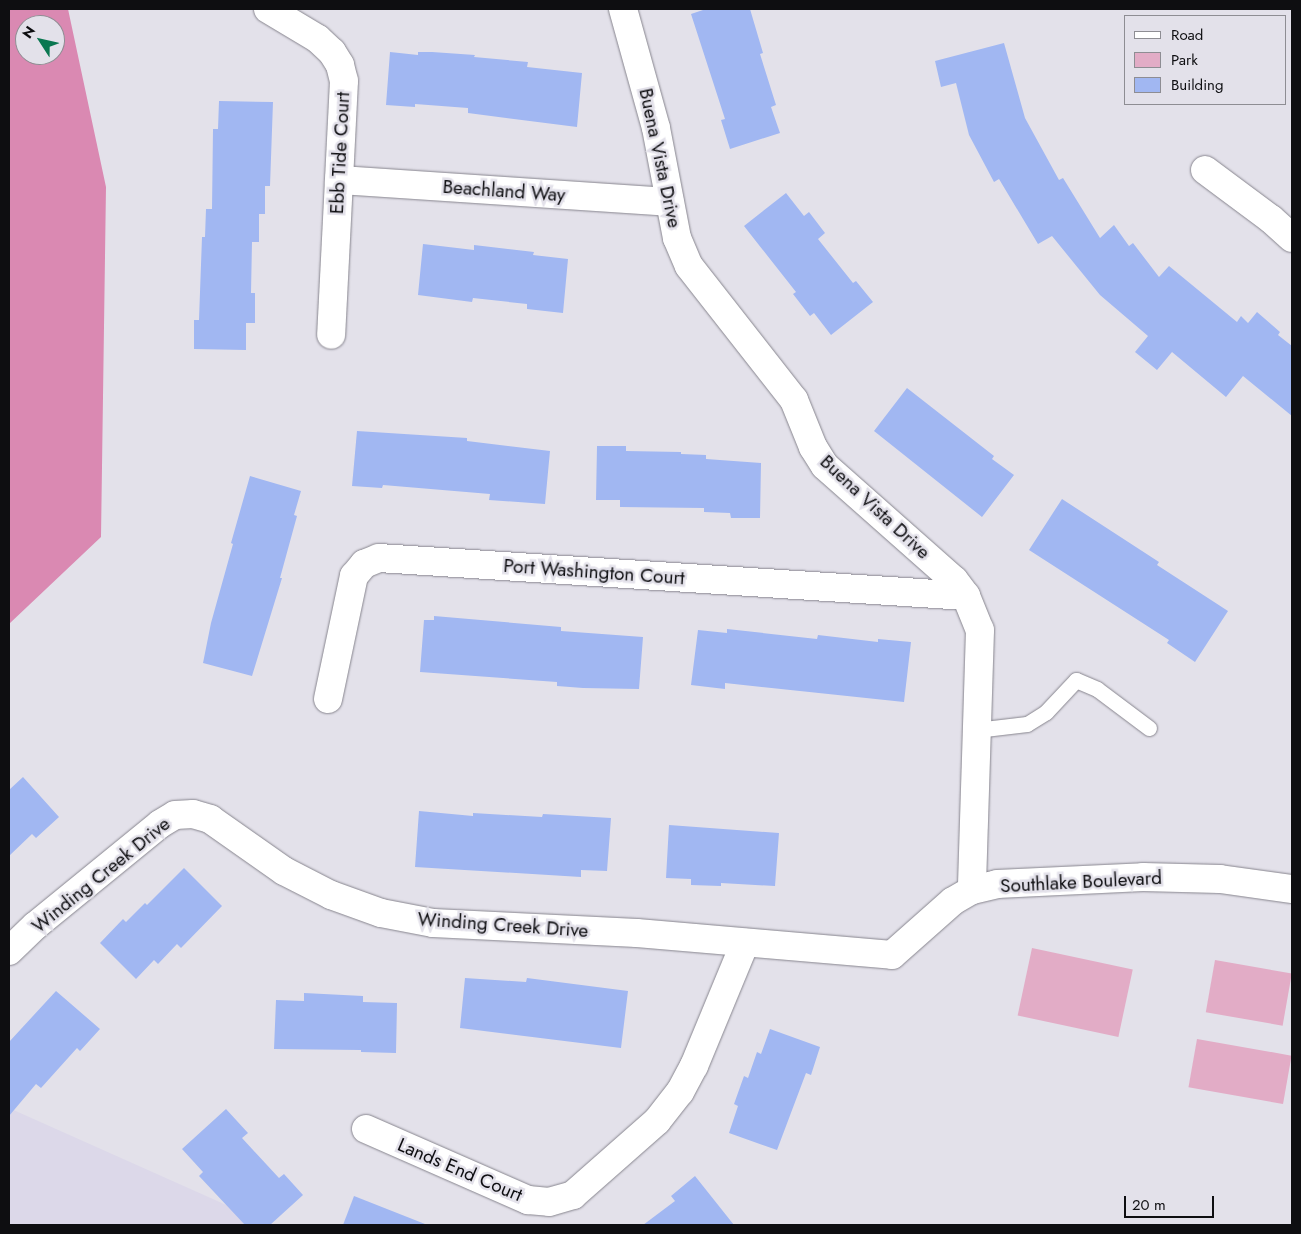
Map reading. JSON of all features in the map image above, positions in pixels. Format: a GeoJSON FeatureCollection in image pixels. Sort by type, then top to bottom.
{"type":"FeatureCollection","features":[{"type":"Feature","properties":{"kind":"street","name":"Ebb Tide Court"},"geometry":{"type":"LineString","coordinates":[[268,9],[318,39],[332,52],[340,65],[344,80],[331,335]]}},
{"type":"Feature","properties":{"kind":"street","name":"Buena Vista Drive"},"geometry":{"type":"LineString","coordinates":[[623,9],[656,128],[677,238],[689,266],[789,392],[813,447],[825,466],[954,580],[966,596],[980,630],[972,890]]}},
{"type":"Feature","properties":{"kind":"street"},"geometry":{"type":"LineString","coordinates":[[1205,170],[1271,219],[1292,238]]}},
{"type":"Feature","properties":{"kind":"street","name":"Beachland Way"},"geometry":{"type":"LineString","coordinates":[[339,180],[669,202]]}},
{"type":"Feature","properties":{"kind":"street","name":"Port Washington Court"},"geometry":{"type":"LineString","coordinates":[[328,699],[354,576],[364,564],[379,558],[966,596]]}},
{"type":"Feature","properties":{"kind":"street","name":"Winding Creek Drive"},"geometry":{"type":"LineString","coordinates":[[9,951],[35,926],[160,824],[175,815],[193,814],[210,819],[284,872],[331,895],[382,913],[433,923],[637,933],[892,954]]}},
{"type":"Feature","properties":{"kind":"street","name":"Southlake Boulevard"},"geometry":{"type":"LineString","coordinates":[[892,954],[932,918],[972,890],[997,884],[1143,877],[1220,879],[1292,889]]}},
{"type":"Feature","properties":{"kind":"street","name":"Lands End Court"},"geometry":{"type":"LineString","coordinates":[[366,1129],[528,1200],[549,1202],[573,1195],[657,1121],[680,1092],[694,1066],[745,943]]}},
{"type":"Feature","properties":{"kind":"lane"},"geometry":{"type":"LineString","coordinates":[[976,730],[1027,724],[1046,712],[1076,680],[1098,689],[1149,728]]}},
{"type":"Feature","properties":{"kind":"shaded area"},"geometry":{"type":"Polygon","coordinates":[[[9,9],[68,9],[106,187],[101,537],[9,624],[9,9]]]}},
{"type":"Feature","properties":{"kind":"shaded area"},"geometry":{"type":"Polygon","coordinates":[[[9,1108],[271,1225],[9,1225],[9,1108]]]}},
{"type":"Feature","properties":{"kind":"green space"},"geometry":{"type":"Polygon","coordinates":[[[1032,948],[1133,969],[1118,1037],[1018,1015],[1032,948]]]}},
{"type":"Feature","properties":{"kind":"green space"},"geometry":{"type":"Polygon","coordinates":[[[1215,960],[1292,974],[1283,1026],[1206,1012],[1215,960]]]}},
{"type":"Feature","properties":{"kind":"green space"},"geometry":{"type":"Polygon","coordinates":[[[1197,1039],[1292,1056],[1283,1104],[1188,1087],[1197,1039]]]}},
{"type":"Feature","properties":{"kind":"building"},"geometry":{"type":"Polygon","coordinates":[[[706,9],[750,9],[763,53],[760,54],[776,105],[771,107],[780,133],[730,149],[721,120],[725,119],[691,14],[706,9]]]}},
{"type":"Feature","properties":{"kind":"building"},"geometry":{"type":"Polygon","coordinates":[[[1004,43],[1025,118],[1059,180],[1063,178],[1100,238],[1114,225],[1129,246],[1133,243],[1159,277],[1169,266],[1237,322],[1241,316],[1248,323],[1257,312],[1280,332],[1278,335],[1292,346],[1292,416],[1243,376],[1226,397],[1172,352],[1157,370],[1135,352],[1148,336],[1100,295],[1052,236],[1038,244],[999,179],[994,182],[969,135],[956,83],[941,87],[935,61],[1004,43]]]}},
{"type":"Feature","properties":{"kind":"building"},"geometry":{"type":"Polygon","coordinates":[[[390,52],[418,55],[418,52],[432,52],[475,55],[474,57],[528,62],[527,67],[582,73],[577,127],[468,113],[468,108],[415,104],[415,107],[386,105],[390,52]]]}},
{"type":"Feature","properties":{"kind":"building"},"geometry":{"type":"Polygon","coordinates":[[[219,101],[273,102],[270,186],[265,186],[265,214],[259,214],[259,242],[252,242],[251,293],[255,293],[255,323],[246,323],[246,350],[194,349],[194,320],[199,320],[202,237],[205,237],[206,209],[212,209],[213,129],[218,129],[219,101]]]}},
{"type":"Feature","properties":{"kind":"building"},"geometry":{"type":"Polygon","coordinates":[[[786,193],[804,216],[809,212],[825,233],[818,239],[853,283],[856,281],[873,302],[831,335],[814,313],[810,316],[793,294],[796,292],[744,226],[786,193]]]}},
{"type":"Feature","properties":{"kind":"building"},"geometry":{"type":"Polygon","coordinates":[[[423,244],[474,250],[474,245],[534,252],[533,255],[568,259],[563,313],[527,309],[527,304],[473,298],[472,302],[418,295],[423,244]]]}},
{"type":"Feature","properties":{"kind":"building"},"geometry":{"type":"Polygon","coordinates":[[[907,388],[994,456],[992,459],[1014,475],[982,517],[874,431],[907,388]]]}},
{"type":"Feature","properties":{"kind":"building"},"geometry":{"type":"Polygon","coordinates":[[[357,431],[467,438],[467,441],[550,451],[545,504],[489,500],[490,494],[383,485],[382,488],[352,486],[357,431]]]}},
{"type":"Feature","properties":{"kind":"building"},"geometry":{"type":"Polygon","coordinates":[[[597,446],[626,446],[626,451],[681,452],[681,454],[706,455],[706,459],[761,463],[760,518],[731,518],[730,513],[704,512],[704,508],[620,507],[620,500],[596,500],[597,446]]]}},
{"type":"Feature","properties":{"kind":"building"},"geometry":{"type":"Polygon","coordinates":[[[250,476],[301,491],[294,515],[297,516],[280,578],[282,578],[252,676],[203,663],[211,623],[233,544],[231,543],[250,476]]]}},
{"type":"Feature","properties":{"kind":"building"},"geometry":{"type":"Polygon","coordinates":[[[1062,499],[1159,562],[1157,565],[1228,611],[1195,662],[1167,643],[1169,640],[1029,550],[1062,499]]]}},
{"type":"Feature","properties":{"kind":"building"},"geometry":{"type":"Polygon","coordinates":[[[434,616],[561,627],[561,631],[643,637],[639,689],[557,686],[557,682],[420,672],[424,620],[434,620],[434,616]]]}},
{"type":"Feature","properties":{"kind":"building"},"geometry":{"type":"Polygon","coordinates":[[[727,629],[817,639],[818,635],[878,642],[878,639],[911,642],[904,702],[725,683],[725,689],[691,685],[698,630],[727,633],[727,629]]]}},
{"type":"Feature","properties":{"kind":"building"},"geometry":{"type":"Polygon","coordinates":[[[23,777],[59,817],[36,838],[32,834],[9,856],[9,790],[23,777]]]}},
{"type":"Feature","properties":{"kind":"building"},"geometry":{"type":"Polygon","coordinates":[[[419,811],[473,816],[473,813],[542,817],[543,814],[611,818],[607,871],[581,870],[581,877],[415,867],[419,811]]]}},
{"type":"Feature","properties":{"kind":"building"},"geometry":{"type":"Polygon","coordinates":[[[669,825],[779,833],[775,886],[721,883],[721,886],[691,885],[691,879],[666,878],[669,825]]]}},
{"type":"Feature","properties":{"kind":"building"},"geometry":{"type":"Polygon","coordinates":[[[184,868],[222,906],[181,948],[177,944],[158,964],[154,960],[136,979],[100,943],[123,919],[126,922],[145,903],[147,905],[184,868]]]}},
{"type":"Feature","properties":{"kind":"building"},"geometry":{"type":"Polygon","coordinates":[[[465,978],[526,982],[527,978],[628,991],[621,1048],[460,1028],[465,978]]]}},
{"type":"Feature","properties":{"kind":"building"},"geometry":{"type":"Polygon","coordinates":[[[56,991],[100,1029],[80,1051],[77,1048],[41,1088],[36,1084],[9,1116],[9,1042],[56,991]]]}},
{"type":"Feature","properties":{"kind":"building"},"geometry":{"type":"Polygon","coordinates":[[[304,993],[363,996],[363,1002],[397,1003],[396,1053],[361,1052],[361,1050],[274,1049],[276,1000],[304,1001],[304,993]]]}},
{"type":"Feature","properties":{"kind":"building"},"geometry":{"type":"Polygon","coordinates":[[[770,1029],[820,1047],[811,1075],[806,1073],[777,1150],[729,1133],[738,1106],[734,1104],[744,1076],[748,1078],[757,1052],[761,1054],[770,1029]]]}},
{"type":"Feature","properties":{"kind":"building"},"geometry":{"type":"Polygon","coordinates":[[[226,1109],[248,1133],[242,1138],[279,1178],[284,1174],[303,1195],[270,1225],[245,1225],[199,1176],[203,1172],[182,1149],[226,1109]]]}},
{"type":"Feature","properties":{"kind":"building"},"geometry":{"type":"Polygon","coordinates":[[[695,1176],[734,1225],[643,1225],[675,1201],[671,1196],[695,1176]]]}},
{"type":"Feature","properties":{"kind":"building"},"geometry":{"type":"Polygon","coordinates":[[[354,1196],[425,1224],[425,1225],[343,1225],[354,1196]]]}}]}
